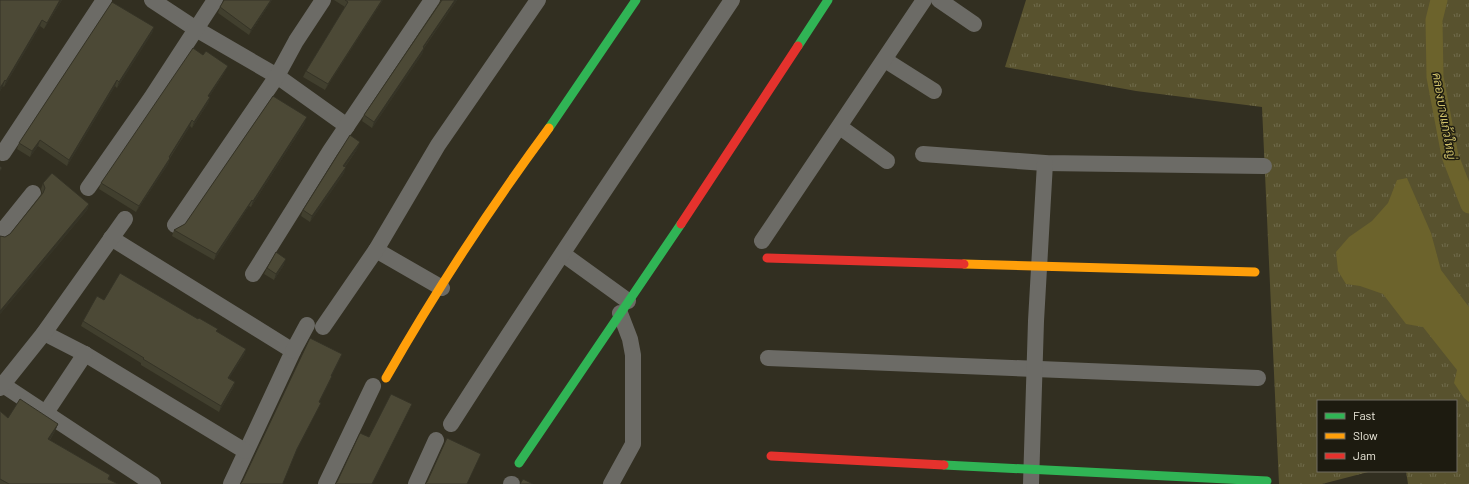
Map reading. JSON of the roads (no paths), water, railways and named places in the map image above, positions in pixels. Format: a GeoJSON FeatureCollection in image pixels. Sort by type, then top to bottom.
{"type":"FeatureCollection","features":[{"type":"Feature","properties":{"kind":"street"},"geometry":{"type":"LineString","coordinates":[[3,153],[104,0]]}},
{"type":"Feature","properties":{"kind":"street"},"geometry":{"type":"LineString","coordinates":[[152,0],[196,29],[277,76],[348,126]]}},
{"type":"Feature","properties":{"kind":"street"},"geometry":{"type":"LineString","coordinates":[[88,188],[215,0]]}},
{"type":"Feature","properties":{"kind":"street"},"geometry":{"type":"LineString","coordinates":[[175,225],[277,76],[296,41],[323,0]]}},
{"type":"Feature","properties":{"kind":"street"},"geometry":{"type":"LineString","coordinates":[[253,274],[348,126],[432,0]]}},
{"type":"Feature","properties":{"kind":"street"},"geometry":{"type":"LineString","coordinates":[[230,484],[292,351],[315,326],[376,250],[438,145],[538,0]]}},
{"type":"Feature","properties":{"kind":"street"},"geometry":{"type":"LineString","coordinates":[[386,378],[415,327],[442,288],[506,188],[636,0]]}},
{"type":"Feature","properties":{"kind":"street"},"geometry":{"type":"LineString","coordinates":[[451,424],[509,332],[563,254],[732,0]]}},
{"type":"Feature","properties":{"kind":"street"},"geometry":{"type":"LineString","coordinates":[[519,463],[697,200],[828,0]]}},
{"type":"Feature","properties":{"kind":"street"},"geometry":{"type":"LineString","coordinates":[[762,241],[924,0]]}},
{"type":"Feature","properties":{"kind":"street"},"geometry":{"type":"LineString","coordinates":[[939,0],[974,24]]}},
{"type":"Feature","properties":{"kind":"street"},"geometry":{"type":"LineString","coordinates":[[885,60],[934,91]]}},
{"type":"Feature","properties":{"kind":"street"},"geometry":{"type":"LineString","coordinates":[[840,127],[887,161]]}},
{"type":"Feature","properties":{"kind":"street"},"geometry":{"type":"LineString","coordinates":[[923,154],[1045,163],[1264,166]]}},
{"type":"Feature","properties":{"kind":"street"},"geometry":{"type":"LineString","coordinates":[[1032,476],[1039,266],[1045,163]]}},
{"type":"Feature","properties":{"kind":"street"},"geometry":{"type":"LineString","coordinates":[[0,234],[33,193]]}},
{"type":"Feature","properties":{"kind":"street"},"geometry":{"type":"LineString","coordinates":[[125,219],[44,333],[1,385],[153,484]]}},
{"type":"Feature","properties":{"kind":"street"},"geometry":{"type":"LineString","coordinates":[[111,238],[292,351]]}},
{"type":"Feature","properties":{"kind":"street"},"geometry":{"type":"LineString","coordinates":[[376,250],[442,288]]}},
{"type":"Feature","properties":{"kind":"street"},"geometry":{"type":"LineString","coordinates":[[563,254],[624,307],[633,355],[633,444],[614,483]]}},
{"type":"Feature","properties":{"kind":"street"},"geometry":{"type":"LineString","coordinates":[[767,258],[1255,272]]}},
{"type":"Feature","properties":{"kind":"street"},"geometry":{"type":"LineString","coordinates":[[44,333],[85,354],[245,451]]}},
{"type":"Feature","properties":{"kind":"street"},"geometry":{"type":"LineString","coordinates":[[45,414],[85,354]]}},
{"type":"Feature","properties":{"kind":"street"},"geometry":{"type":"LineString","coordinates":[[768,358],[1258,378]]}},
{"type":"Feature","properties":{"kind":"street"},"geometry":{"type":"LineString","coordinates":[[326,484],[372,386]]}},
{"type":"Feature","properties":{"kind":"street"},"geometry":{"type":"LineString","coordinates":[[416,484],[436,440]]}},
{"type":"Feature","properties":{"kind":"street"},"geometry":{"type":"LineString","coordinates":[[771,456],[1032,476],[1267,481]]}},
{"type":"Feature","properties":{"kind":"waterway","name":"คลองบางแก้วใหญ่"},"geometry":{"type":"LineString","coordinates":[[1439,0],[1434,20],[1435,77],[1450,156],[1469,205]]}}]}
